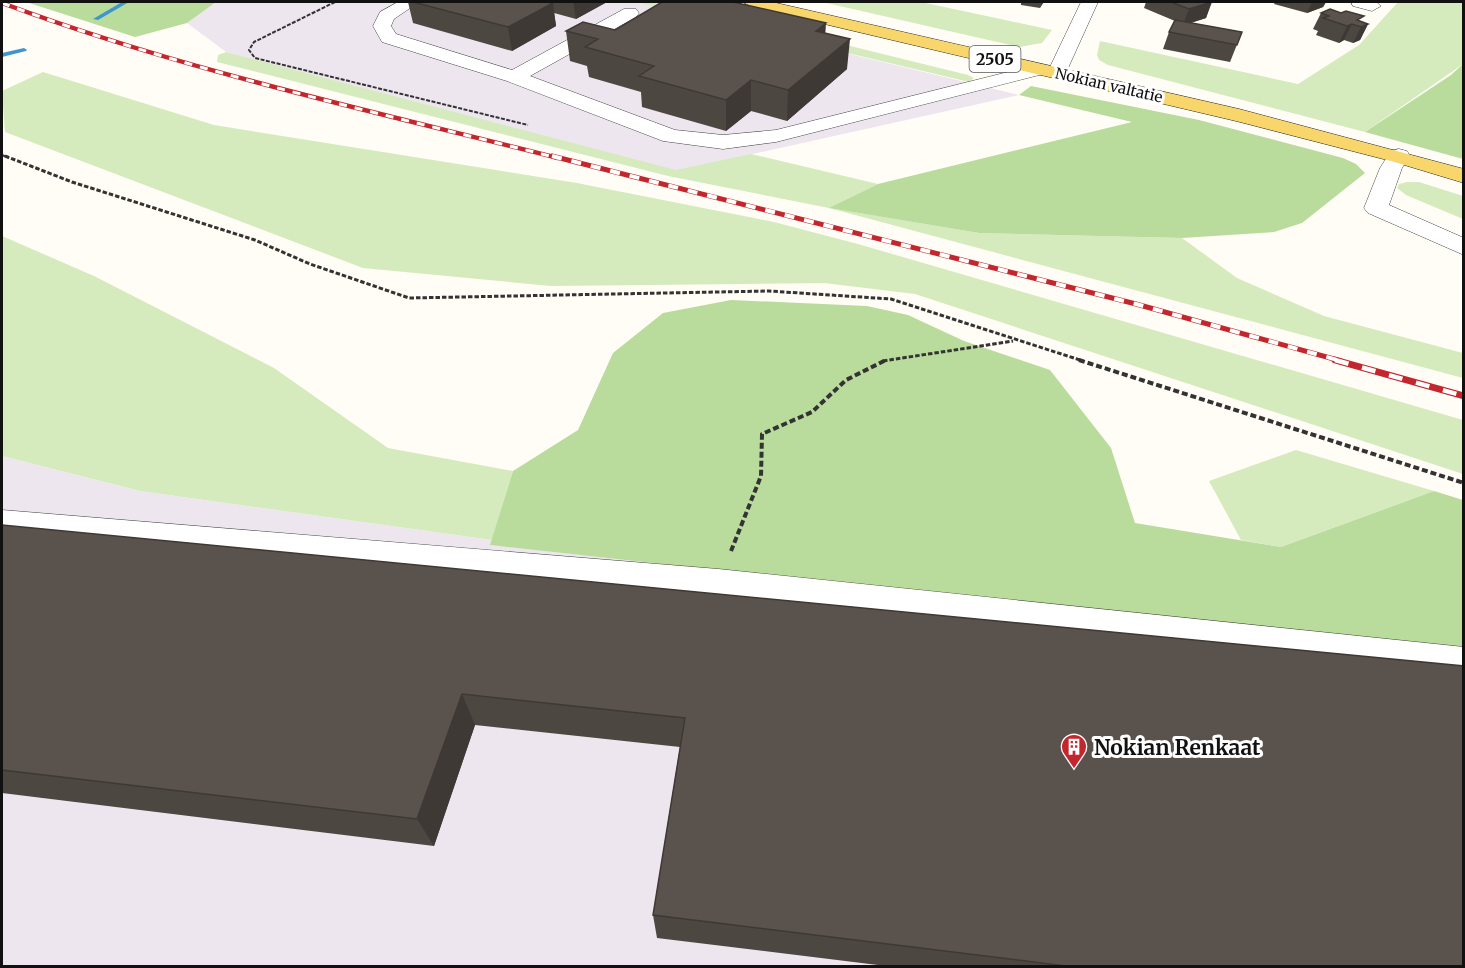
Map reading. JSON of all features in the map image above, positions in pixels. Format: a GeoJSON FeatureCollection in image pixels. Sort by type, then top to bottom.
{"type":"FeatureCollection","features":[{"type":"Feature","properties":{"kind":"main road","name":"Nokian valtatie"},"geometry":{"type":"LineString","coordinates":[[752,2],[1239,115],[1399,156],[1464,176]]}},
{"type":"Feature","properties":{"kind":"street"},"geometry":{"type":"LineString","coordinates":[[410,2],[386,16],[382,26],[389,38],[514,77],[671,136],[723,142],[776,136],[1049,71],[1089,2]]}},
{"type":"Feature","properties":{"kind":"street"},"geometry":{"type":"LineString","coordinates":[[514,77],[630,13]]}},
{"type":"Feature","properties":{"kind":"street"},"geometry":{"type":"LineString","coordinates":[[1399,156],[1391,168],[1376,208],[1464,248]]}},
{"type":"Feature","properties":{"kind":"street"},"geometry":{"type":"LineString","coordinates":[[2,523],[718,584],[1464,664]]}},
{"type":"Feature","properties":{"kind":"path"},"geometry":{"type":"LineString","coordinates":[[335,2],[254,42],[249,50],[255,58],[528,125]]}},
{"type":"Feature","properties":{"kind":"path"},"geometry":{"type":"LineString","coordinates":[[2,155],[72,182],[255,240],[310,264],[409,298],[769,291],[891,299],[1014,341],[1041,347],[1158,387],[1464,483]]}},
{"type":"Feature","properties":{"kind":"path"},"geometry":{"type":"LineString","coordinates":[[718,584],[761,476],[762,434],[812,411],[846,380],[886,360],[1014,341]]}},
{"type":"Feature","properties":{"kind":"shaded area"},"geometry":{"type":"Polygon","coordinates":[[[216,2],[635,2],[1019,95],[676,171],[226,52],[187,23],[216,2]]]}},
{"type":"Feature","properties":{"kind":"shaded area","name":"Nokian Renkaat"},"geometry":{"type":"Polygon","coordinates":[[[2,456],[140,491],[492,540],[491,545],[1463,652],[1463,966],[2,966],[2,456]]]}},
{"type":"Feature","properties":{"kind":"green space"},"geometry":{"type":"Polygon","coordinates":[[[26,2],[216,2],[187,23],[135,37],[26,2]]]}},
{"type":"Feature","properties":{"kind":"green space"},"geometry":{"type":"Polygon","coordinates":[[[635,2],[672,2],[974,78],[969,82],[635,2]]]}},
{"type":"Feature","properties":{"kind":"green space"},"geometry":{"type":"Polygon","coordinates":[[[822,2],[921,2],[1052,30],[1042,43],[1019,47],[822,2]]]}},
{"type":"Feature","properties":{"kind":"green space"},"geometry":{"type":"Polygon","coordinates":[[[1398,2],[1463,2],[1463,64],[1365,132],[1108,65],[1099,60],[1097,55],[1100,41],[1298,84],[1359,45],[1398,2]]]}},
{"type":"Feature","properties":{"kind":"green space"},"geometry":{"type":"Polygon","coordinates":[[[226,52],[676,170],[751,154],[878,184],[830,208],[979,233],[1182,238],[1237,278],[1324,316],[1463,353],[1463,378],[829,208],[668,176],[217,62],[218,55],[226,52]]]}},
{"type":"Feature","properties":{"kind":"green space"},"geometry":{"type":"Polygon","coordinates":[[[1463,64],[1463,159],[1365,132],[1451,75],[1463,64]]]}},
{"type":"Feature","properties":{"kind":"green space"},"geometry":{"type":"Polygon","coordinates":[[[43,72],[214,125],[577,183],[774,222],[858,244],[1463,420],[1463,474],[915,294],[824,283],[551,286],[363,268],[5,132],[2,91],[43,72]]]}},
{"type":"Feature","properties":{"kind":"green space"},"geometry":{"type":"Polygon","coordinates":[[[1031,86],[1199,120],[1343,158],[1356,164],[1365,173],[1302,223],[1274,232],[1182,238],[979,233],[829,208],[878,184],[1132,122],[1019,95],[1031,86]]]}},
{"type":"Feature","properties":{"kind":"green space"},"geometry":{"type":"Polygon","coordinates":[[[1419,182],[1463,196],[1463,219],[1406,195],[1397,188],[1399,184],[1419,182]]]}},
{"type":"Feature","properties":{"kind":"green space"},"geometry":{"type":"Polygon","coordinates":[[[2,236],[94,276],[274,368],[388,448],[513,471],[492,540],[140,491],[2,456],[2,236]]]}},
{"type":"Feature","properties":{"kind":"green space"},"geometry":{"type":"Polygon","coordinates":[[[731,300],[867,306],[908,315],[964,341],[1050,370],[1111,448],[1135,523],[1281,547],[1434,491],[1463,500],[1463,652],[490,545],[513,471],[578,430],[613,353],[663,313],[731,300]]]}},
{"type":"Feature","properties":{"kind":"green space"},"geometry":{"type":"Polygon","coordinates":[[[1296,450],[1434,491],[1281,547],[1241,540],[1209,481],[1296,450]]]}},
{"type":"Feature","properties":{"kind":"building"},"geometry":{"type":"Polygon","coordinates":[[[413,2],[546,2],[553,3],[508,27],[413,2]]]}},
{"type":"Feature","properties":{"kind":"building"},"geometry":{"type":"Polygon","coordinates":[[[662,2],[733,2],[826,23],[816,31],[850,39],[788,90],[751,80],[726,100],[639,76],[654,66],[585,47],[598,39],[566,31],[583,22],[615,30],[662,2]]]}},
{"type":"Feature","properties":{"kind":"building"},"geometry":{"type":"Polygon","coordinates":[[[1171,2],[1212,2],[1189,9],[1171,2]]]}},
{"type":"Feature","properties":{"kind":"building"},"geometry":{"type":"Polygon","coordinates":[[[1330,9],[1364,16],[1357,20],[1368,24],[1361,27],[1352,24],[1347,26],[1323,18],[1329,16],[1321,13],[1330,9]]]}},
{"type":"Feature","properties":{"kind":"building"},"geometry":{"type":"Polygon","coordinates":[[[1175,20],[1242,32],[1237,45],[1169,32],[1175,20]]]}},
{"type":"Feature","properties":{"kind":"building","name":"Nokian Renkaat"},"geometry":{"type":"Polygon","coordinates":[[[2,525],[1464,666],[1464,966],[1066,966],[653,915],[685,718],[462,694],[417,819],[2,770],[2,525]]]}},
{"type":"Feature","properties":{"kind":"waterway"},"geometry":{"type":"LineString","coordinates":[[96,19],[126,2]]}},
{"type":"Feature","properties":{"kind":"waterway"},"geometry":{"type":"LineString","coordinates":[[2,55],[24,50]]}},
{"type":"Feature","properties":{"kind":"railway"},"geometry":{"type":"LineString","coordinates":[[2,3],[70,27],[208,69],[558,158]]}},
{"type":"Feature","properties":{"kind":"railway"},"geometry":{"type":"LineString","coordinates":[[552,156],[1136,304],[1341,361]]}},
{"type":"Feature","properties":{"kind":"railway"},"geometry":{"type":"LineString","coordinates":[[1335,360],[1464,396]]}},
{"type":"Feature","properties":{"kind":"place","name":"Nokian Renkaat"},"geometry":{"type":"Point","coordinates":[1074,770]}}]}
